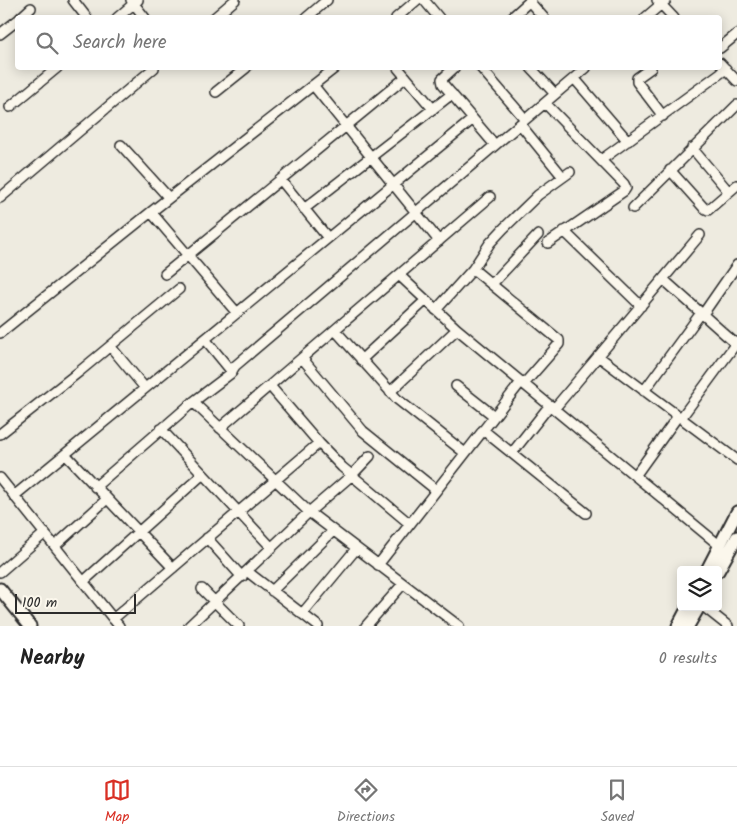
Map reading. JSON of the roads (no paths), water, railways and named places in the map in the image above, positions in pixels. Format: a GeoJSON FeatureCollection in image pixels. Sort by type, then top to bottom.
{"type":"FeatureCollection","features":[{"type":"Feature","properties":{"kind":"main road"},"geometry":{"type":"LineString","coordinates":[[709,566],[737,512]]}},
{"type":"Feature","properties":{"kind":"main road"},"geometry":{"type":"LineString","coordinates":[[721,566],[737,537]]}},
{"type":"Feature","properties":{"kind":"main road"},"geometry":{"type":"LineString","coordinates":[[0,589],[30,626]]}},
{"type":"Feature","properties":{"kind":"main road"},"geometry":{"type":"LineString","coordinates":[[677,626],[686,611]]}},
{"type":"Feature","properties":{"kind":"main road"},"geometry":{"type":"LineString","coordinates":[[690,626],[697,611]]}},
{"type":"Feature","properties":{"kind":"street"},"geometry":{"type":"LineString","coordinates":[[73,0],[86,15]]}},
{"type":"Feature","properties":{"kind":"street"},"geometry":{"type":"LineString","coordinates":[[218,15],[235,0]]}},
{"type":"Feature","properties":{"kind":"street"},"geometry":{"type":"LineString","coordinates":[[310,15],[327,0]]}},
{"type":"Feature","properties":{"kind":"street"},"geometry":{"type":"LineString","coordinates":[[400,15],[417,0]]}},
{"type":"Feature","properties":{"kind":"street"},"geometry":{"type":"LineString","coordinates":[[424,0],[436,15]]}},
{"type":"Feature","properties":{"kind":"street"},"geometry":{"type":"LineString","coordinates":[[120,15],[134,1],[143,15]]}},
{"type":"Feature","properties":{"kind":"street"},"geometry":{"type":"LineString","coordinates":[[514,15],[530,1],[542,15]]}},
{"type":"Feature","properties":{"kind":"street"},"geometry":{"type":"LineString","coordinates":[[648,15],[661,2],[672,15]]}},
{"type":"Feature","properties":{"kind":"street"},"geometry":{"type":"LineString","coordinates":[[23,15],[31,8]]}},
{"type":"Feature","properties":{"kind":"street"},"geometry":{"type":"LineString","coordinates":[[0,34],[15,22]]}},
{"type":"Feature","properties":{"kind":"street"},"geometry":{"type":"LineString","coordinates":[[722,46],[737,34]]}},
{"type":"Feature","properties":{"kind":"street"},"geometry":{"type":"LineString","coordinates":[[723,66],[737,81]]}},
{"type":"Feature","properties":{"kind":"street"},"geometry":{"type":"LineString","coordinates":[[10,107],[55,70]]}},
{"type":"Feature","properties":{"kind":"street"},"geometry":{"type":"LineString","coordinates":[[0,198],[152,70]]}},
{"type":"Feature","properties":{"kind":"street"},"geometry":{"type":"LineString","coordinates":[[216,92],[244,70]]}},
{"type":"Feature","properties":{"kind":"street"},"geometry":{"type":"LineString","coordinates":[[0,333],[332,70]]}},
{"type":"Feature","properties":{"kind":"street"},"geometry":{"type":"LineString","coordinates":[[400,70],[433,109]]}},
{"type":"Feature","properties":{"kind":"street"},"geometry":{"type":"LineString","coordinates":[[452,70],[442,79],[444,84],[495,145]]}},
{"type":"Feature","properties":{"kind":"street"},"geometry":{"type":"LineString","coordinates":[[436,310],[473,269],[490,243],[504,228],[538,195],[567,174],[483,70]]}},
{"type":"Feature","properties":{"kind":"street"},"geometry":{"type":"LineString","coordinates":[[533,70],[554,94]]}},
{"type":"Feature","properties":{"kind":"street"},"geometry":{"type":"LineString","coordinates":[[95,486],[193,402],[232,372],[235,366],[584,70]]}},
{"type":"Feature","properties":{"kind":"street"},"geometry":{"type":"LineString","coordinates":[[647,70],[637,78],[637,82],[663,116]]}},
{"type":"Feature","properties":{"kind":"street"},"geometry":{"type":"LineString","coordinates":[[601,160],[663,116],[718,70]]}},
{"type":"Feature","properties":{"kind":"street"},"geometry":{"type":"LineString","coordinates":[[165,274],[406,77]]}},
{"type":"Feature","properties":{"kind":"street"},"geometry":{"type":"LineString","coordinates":[[574,78],[628,141]]}},
{"type":"Feature","properties":{"kind":"street"},"geometry":{"type":"LineString","coordinates":[[313,85],[439,241]]}},
{"type":"Feature","properties":{"kind":"street"},"geometry":{"type":"LineString","coordinates":[[304,209],[452,94]]}},
{"type":"Feature","properties":{"kind":"street"},"geometry":{"type":"LineString","coordinates":[[545,103],[626,188],[548,244]]}},
{"type":"Feature","properties":{"kind":"street"},"geometry":{"type":"LineString","coordinates":[[633,208],[737,105]]}},
{"type":"Feature","properties":{"kind":"street"},"geometry":{"type":"LineString","coordinates":[[14,496],[473,119]]}},
{"type":"Feature","properties":{"kind":"street"},"geometry":{"type":"LineString","coordinates":[[121,145],[169,198]]}},
{"type":"Feature","properties":{"kind":"street"},"geometry":{"type":"LineString","coordinates":[[692,148],[729,192]]}},
{"type":"Feature","properties":{"kind":"street"},"geometry":{"type":"LineString","coordinates":[[670,170],[704,208],[708,210],[737,185]]}},
{"type":"Feature","properties":{"kind":"street"},"geometry":{"type":"LineString","coordinates":[[281,180],[328,238]]}},
{"type":"Feature","properties":{"kind":"street"},"geometry":{"type":"LineString","coordinates":[[220,428],[490,198]]}},
{"type":"Feature","properties":{"kind":"street"},"geometry":{"type":"LineString","coordinates":[[151,212],[236,313]]}},
{"type":"Feature","properties":{"kind":"street"},"geometry":{"type":"LineString","coordinates":[[564,231],[641,306]]}},
{"type":"Feature","properties":{"kind":"street"},"geometry":{"type":"LineString","coordinates":[[492,284],[538,234]]}},
{"type":"Feature","properties":{"kind":"street"},"geometry":{"type":"LineString","coordinates":[[512,453],[598,356],[700,235]]}},
{"type":"Feature","properties":{"kind":"street"},"geometry":{"type":"LineString","coordinates":[[644,391],[737,264]]}},
{"type":"Feature","properties":{"kind":"street"},"geometry":{"type":"LineString","coordinates":[[378,565],[494,416],[558,344],[559,340],[473,269]]}},
{"type":"Feature","properties":{"kind":"street"},"geometry":{"type":"LineString","coordinates":[[399,275],[457,329],[719,545]]}},
{"type":"Feature","properties":{"kind":"street"},"geometry":{"type":"LineString","coordinates":[[635,476],[737,343],[663,279]]}},
{"type":"Feature","properties":{"kind":"street"},"geometry":{"type":"LineString","coordinates":[[0,434],[179,289]]}},
{"type":"Feature","properties":{"kind":"street"},"geometry":{"type":"LineString","coordinates":[[361,360],[426,300]]}},
{"type":"Feature","properties":{"kind":"street"},"geometry":{"type":"LineString","coordinates":[[390,392],[457,329]]}},
{"type":"Feature","properties":{"kind":"street"},"geometry":{"type":"LineString","coordinates":[[335,330],[390,392],[466,453]]}},
{"type":"Feature","properties":{"kind":"street"},"geometry":{"type":"LineString","coordinates":[[205,339],[232,372]]}},
{"type":"Feature","properties":{"kind":"street"},"geometry":{"type":"LineString","coordinates":[[110,346],[145,388]]}},
{"type":"Feature","properties":{"kind":"street"},"geometry":{"type":"LineString","coordinates":[[598,356],[737,460]]}},
{"type":"Feature","properties":{"kind":"street"},"geometry":{"type":"LineString","coordinates":[[302,358],[363,431],[436,490]]}},
{"type":"Feature","properties":{"kind":"street"},"geometry":{"type":"LineString","coordinates":[[270,386],[318,443],[352,475],[410,524]]}},
{"type":"Feature","properties":{"kind":"street"},"geometry":{"type":"LineString","coordinates":[[456,386],[494,416]]}},
{"type":"Feature","properties":{"kind":"street"},"geometry":{"type":"LineString","coordinates":[[193,402],[309,512],[459,626]]}},
{"type":"Feature","properties":{"kind":"street"},"geometry":{"type":"LineString","coordinates":[[161,429],[272,548]]}},
{"type":"Feature","properties":{"kind":"street"},"geometry":{"type":"LineString","coordinates":[[483,430],[586,514]]}},
{"type":"Feature","properties":{"kind":"street"},"geometry":{"type":"LineString","coordinates":[[0,478],[116,622],[173,568],[318,443]]}},
{"type":"Feature","properties":{"kind":"street"},"geometry":{"type":"LineString","coordinates":[[64,454],[173,568]]}},
{"type":"Feature","properties":{"kind":"street"},"geometry":{"type":"LineString","coordinates":[[189,626],[216,603],[309,512],[352,475],[370,456]]}},
{"type":"Feature","properties":{"kind":"street"},"geometry":{"type":"LineString","coordinates":[[84,581],[203,474]]}},
{"type":"Feature","properties":{"kind":"street"},"geometry":{"type":"LineString","coordinates":[[55,546],[107,499]]}},
{"type":"Feature","properties":{"kind":"street"},"geometry":{"type":"LineString","coordinates":[[272,590],[333,531]]}},
{"type":"Feature","properties":{"kind":"street"},"geometry":{"type":"LineString","coordinates":[[0,572],[45,533]]}},
{"type":"Feature","properties":{"kind":"street"},"geometry":{"type":"LineString","coordinates":[[207,538],[245,574],[272,590],[318,626]]}},
{"type":"Feature","properties":{"kind":"street"},"geometry":{"type":"LineString","coordinates":[[302,614],[356,549]]}},
{"type":"Feature","properties":{"kind":"street"},"geometry":{"type":"LineString","coordinates":[[366,626],[403,584]]}},
{"type":"Feature","properties":{"kind":"street"},"geometry":{"type":"LineString","coordinates":[[202,589],[236,625]]}},
{"type":"Feature","properties":{"kind":"street"},"geometry":{"type":"LineString","coordinates":[[709,611],[728,626]]}}]}
